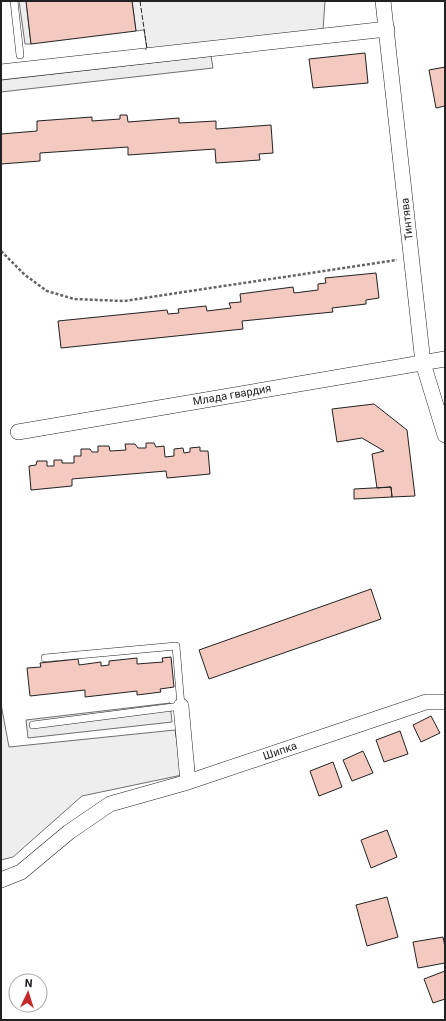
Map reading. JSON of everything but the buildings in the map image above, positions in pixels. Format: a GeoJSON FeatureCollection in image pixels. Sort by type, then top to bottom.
{"type":"FeatureCollection","features":[{"type":"Feature","properties":{"kind":"street","name":"Тинтява"},"geometry":{"type":"LineString","coordinates":[[384,1],[423,363],[445,435]]}},
{"type":"Feature","properties":{"kind":"street"},"geometry":{"type":"LineString","coordinates":[[1,72],[386,29]]}},
{"type":"Feature","properties":{"kind":"street","name":"Млада гвардия"},"geometry":{"type":"LineString","coordinates":[[18,432],[445,359]]}},
{"type":"Feature","properties":{"kind":"street","name":"Шипка"},"geometry":{"type":"LineString","coordinates":[[1,880],[21,872],[69,832],[110,804],[188,782],[426,702],[445,702]]}},
{"type":"Feature","properties":{"kind":"street"},"geometry":{"type":"LineString","coordinates":[[181,706],[188,782]]}},
{"type":"Feature","properties":{"kind":"lane"},"geometry":{"type":"LineString","coordinates":[[14,1],[20,55]]}},
{"type":"Feature","properties":{"kind":"lane"},"geometry":{"type":"LineString","coordinates":[[33,725],[181,706],[176,646],[45,658]]}},
{"type":"Feature","properties":{"kind":"path"},"geometry":{"type":"LineString","coordinates":[[1,251],[25,275],[47,292],[74,299],[124,301],[412,258]]}},
{"type":"Feature","properties":{"kind":"shaded area"},"geometry":{"type":"Polygon","coordinates":[[[19,1],[26,1],[31,44],[25,44],[19,1]]]}},
{"type":"Feature","properties":{"kind":"shaded area"},"geometry":{"type":"Polygon","coordinates":[[[132,1],[325,1],[323,30],[147,49],[144,30],[136,31],[132,1]]]}},
{"type":"Feature","properties":{"kind":"shaded area"},"geometry":{"type":"Polygon","coordinates":[[[211,56],[213,68],[1,92],[1,80],[211,56]]]}},
{"type":"Feature","properties":{"kind":"shaded area"},"geometry":{"type":"Polygon","coordinates":[[[170,703],[172,722],[28,738],[26,720],[170,703]]]}},
{"type":"Feature","properties":{"kind":"shaded area"},"geometry":{"type":"Polygon","coordinates":[[[1,704],[9,747],[175,730],[182,775],[82,796],[13,857],[1,860],[1,704]]]}},
{"type":"Feature","properties":{"kind":"fence"},"geometry":{"type":"LineString","coordinates":[[140,1],[147,49],[145,49]]}}]}
